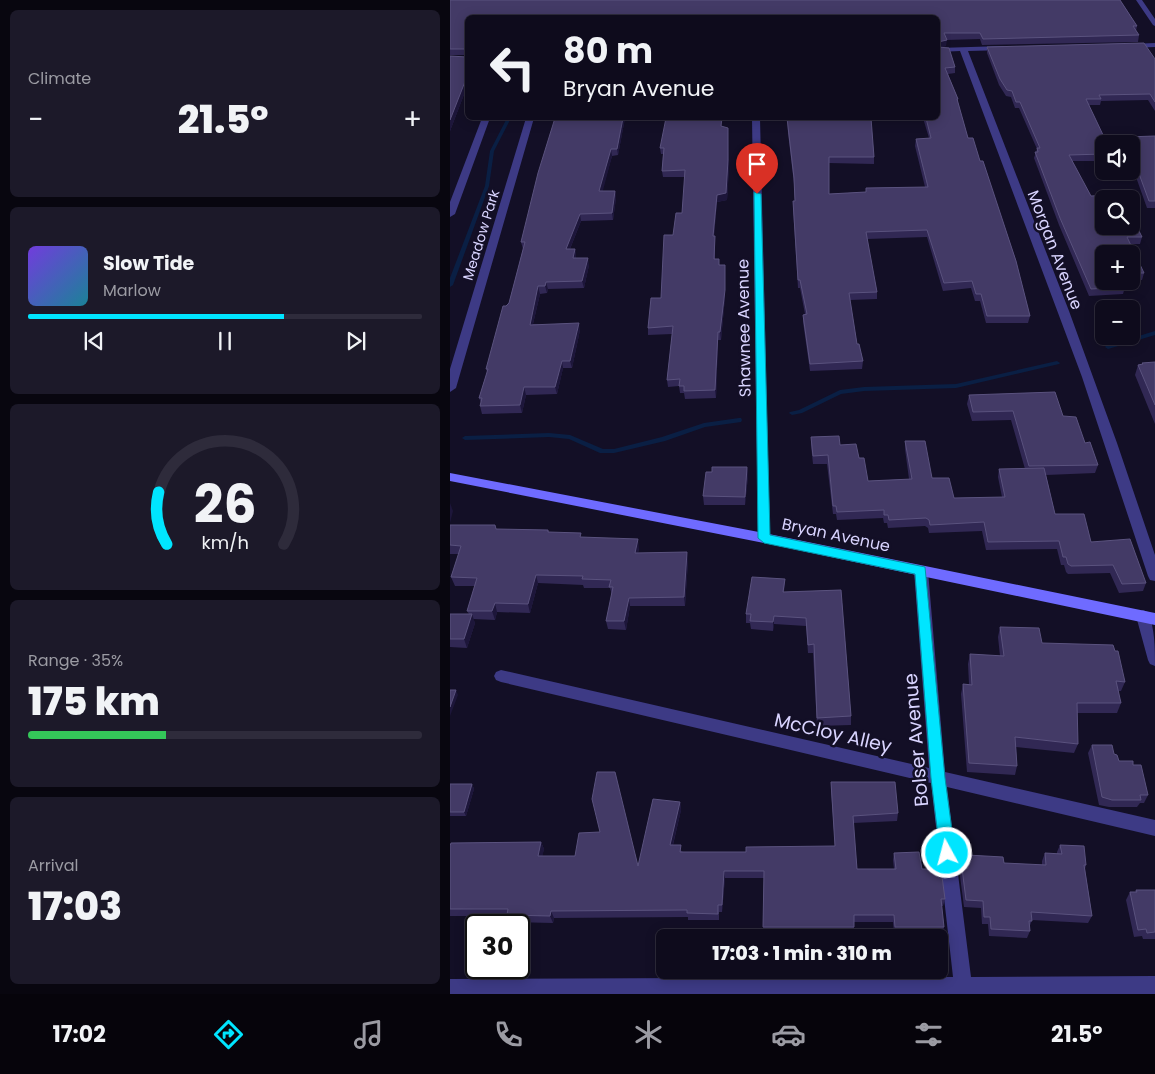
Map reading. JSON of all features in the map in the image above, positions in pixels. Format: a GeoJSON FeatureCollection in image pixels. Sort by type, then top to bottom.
{"type":"FeatureCollection","features":[{"type":"Feature","properties":{"kind":"street"},"geometry":{"type":"LineString","coordinates":[[1139,0],[1155,24]]}},
{"type":"Feature","properties":{"kind":"street"},"geometry":{"type":"LineString","coordinates":[[1126,46],[1155,46]]}},
{"type":"Feature","properties":{"kind":"street"},"geometry":{"type":"LineString","coordinates":[[940,50],[1011,48]]}},
{"type":"Feature","properties":{"kind":"street","name":"Morgan Avenue"},"geometry":{"type":"LineString","coordinates":[[963,49],[1092,389],[1155,576]]}},
{"type":"Feature","properties":{"kind":"street"},"geometry":{"type":"LineString","coordinates":[[450,214],[485,120]]}},
{"type":"Feature","properties":{"kind":"street","name":"Meadow Park"},"geometry":{"type":"LineString","coordinates":[[450,388],[529,120]]}},
{"type":"Feature","properties":{"kind":"street","name":"Shawnee Avenue"},"geometry":{"type":"LineString","coordinates":[[756,120],[764,538]]}},
{"type":"Feature","properties":{"kind":"street","name":"Bryan Avenue"},"geometry":{"type":"LineString","coordinates":[[450,477],[764,538],[1149,618]]}},
{"type":"Feature","properties":{"kind":"street","name":"Bolser Avenue"},"geometry":{"type":"LineString","coordinates":[[921,571],[938,778],[964,990]]}},
{"type":"Feature","properties":{"kind":"street"},"geometry":{"type":"LineString","coordinates":[[1149,618],[1155,660]]}},
{"type":"Feature","properties":{"kind":"street","name":"McCloy Alley"},"geometry":{"type":"LineString","coordinates":[[501,676],[1155,828]]}},
{"type":"Feature","properties":{"kind":"street"},"geometry":{"type":"LineString","coordinates":[[450,988],[964,990],[1155,985]]}},
{"type":"Feature","properties":{"kind":"building"},"geometry":{"type":"Polygon","coordinates":[[[450,0],[1120,0],[1137,26],[1133,26],[1139,35],[983,39],[980,33],[944,33],[947,40],[940,42],[940,15],[465,15],[465,49],[450,49],[450,0]]]}},
{"type":"Feature","properties":{"kind":"building"},"geometry":{"type":"Polygon","coordinates":[[[1144,43],[1155,59],[1155,102],[1150,94],[1099,95],[1101,99],[1086,99],[1103,135],[1095,135],[1095,154],[1069,155],[1091,196],[1095,196],[1095,235],[1140,235],[1140,233],[1142,237],[1127,237],[1131,245],[1095,245],[1095,289],[1091,289],[1060,218],[1035,152],[1038,152],[1037,148],[1040,148],[1020,102],[1016,102],[1012,91],[1007,90],[1000,79],[987,47],[1144,43]]]}},
{"type":"Feature","properties":{"kind":"building"},"geometry":{"type":"Polygon","coordinates":[[[940,47],[949,48],[955,67],[945,68],[958,99],[968,138],[973,138],[980,161],[983,161],[1016,261],[1030,316],[987,316],[981,294],[976,294],[972,281],[944,283],[927,230],[866,232],[877,292],[849,293],[857,344],[859,344],[863,361],[810,364],[803,315],[807,314],[800,280],[798,280],[793,201],[795,201],[794,178],[787,120],[871,120],[874,157],[829,157],[829,194],[866,192],[866,188],[928,187],[916,139],[931,138],[926,120],[940,120],[940,47]]]}},
{"type":"Feature","properties":{"kind":"building"},"geometry":{"type":"Polygon","coordinates":[[[450,56],[465,57],[465,82],[450,120],[450,56]]]}},
{"type":"Feature","properties":{"kind":"building"},"geometry":{"type":"Polygon","coordinates":[[[554,120],[623,120],[617,149],[611,149],[599,191],[615,191],[612,213],[580,214],[566,249],[575,249],[573,258],[588,258],[582,281],[546,282],[545,286],[538,286],[530,325],[579,323],[570,361],[562,361],[555,387],[524,387],[520,405],[480,406],[482,398],[479,398],[503,306],[509,303],[525,242],[521,242],[538,173],[554,120]]]}},
{"type":"Feature","properties":{"kind":"building"},"geometry":{"type":"Polygon","coordinates":[[[666,120],[722,120],[721,126],[728,128],[726,193],[717,195],[713,236],[715,236],[714,259],[719,259],[719,265],[725,265],[725,290],[720,332],[718,332],[715,390],[684,391],[684,386],[679,386],[680,379],[667,380],[673,326],[648,328],[651,298],[661,298],[664,235],[673,235],[676,213],[682,213],[685,170],[662,171],[664,148],[660,148],[666,120]]]}},
{"type":"Feature","properties":{"kind":"building"},"geometry":{"type":"Polygon","coordinates":[[[1155,136],[1155,201],[1149,201],[1140,176],[1140,137],[1155,136]]]}},
{"type":"Feature","properties":{"kind":"building"},"geometry":{"type":"Polygon","coordinates":[[[1140,265],[1144,273],[1140,273],[1140,265]]]}},
{"type":"Feature","properties":{"kind":"building"},"geometry":{"type":"Polygon","coordinates":[[[1155,362],[1155,405],[1138,365],[1155,362]]]}},
{"type":"Feature","properties":{"kind":"building"},"geometry":{"type":"Polygon","coordinates":[[[1055,392],[1063,416],[1076,417],[1085,443],[1090,442],[1098,465],[1029,466],[1013,411],[973,412],[969,395],[1055,392]]]}},
{"type":"Feature","properties":{"kind":"building"},"geometry":{"type":"Polygon","coordinates":[[[839,436],[840,445],[856,444],[859,458],[864,458],[868,481],[912,479],[905,441],[925,441],[932,478],[949,478],[954,498],[1005,497],[999,469],[1044,468],[1055,514],[1084,514],[1091,542],[1130,539],[1146,583],[1122,584],[1113,565],[1071,566],[1068,564],[1066,557],[1063,557],[1059,541],[988,542],[984,522],[930,525],[929,520],[926,518],[889,520],[888,515],[884,515],[884,510],[837,512],[836,506],[833,506],[828,455],[813,456],[811,437],[839,436]]]}},
{"type":"Feature","properties":{"kind":"building"},"geometry":{"type":"Polygon","coordinates":[[[712,467],[747,467],[745,497],[703,496],[706,472],[712,472],[712,467]]]}},
{"type":"Feature","properties":{"kind":"building"},"geometry":{"type":"Polygon","coordinates":[[[450,525],[495,525],[496,529],[548,530],[548,532],[581,533],[580,537],[638,539],[635,553],[687,552],[684,597],[629,598],[624,621],[606,621],[613,587],[609,587],[611,580],[582,579],[583,576],[536,575],[528,604],[495,603],[492,611],[467,611],[477,578],[451,577],[461,546],[450,545],[450,525]]]}},
{"type":"Feature","properties":{"kind":"building"},"geometry":{"type":"Polygon","coordinates":[[[752,577],[785,579],[783,592],[841,590],[851,716],[817,718],[814,644],[808,645],[806,618],[774,616],[773,622],[750,621],[751,614],[746,614],[752,577]]]}},
{"type":"Feature","properties":{"kind":"building"},"geometry":{"type":"Polygon","coordinates":[[[450,614],[472,614],[464,639],[450,639],[450,614]]]}},
{"type":"Feature","properties":{"kind":"building"},"geometry":{"type":"Polygon","coordinates":[[[1000,627],[1039,628],[1042,643],[1113,645],[1115,651],[1118,651],[1125,682],[1116,681],[1121,703],[1077,703],[1078,744],[1015,737],[1017,766],[969,763],[963,684],[972,685],[970,654],[1004,656],[1000,627]]]}},
{"type":"Feature","properties":{"kind":"building"},"geometry":{"type":"Polygon","coordinates":[[[450,690],[456,690],[450,707],[450,690]]]}},
{"type":"Feature","properties":{"kind":"building"},"geometry":{"type":"Polygon","coordinates":[[[1092,745],[1112,745],[1114,754],[1117,755],[1119,761],[1133,761],[1133,765],[1141,765],[1148,795],[1140,795],[1141,800],[1112,800],[1102,797],[1092,745]]]}},
{"type":"Feature","properties":{"kind":"building"},"geometry":{"type":"Polygon","coordinates":[[[597,772],[615,772],[638,866],[653,799],[680,802],[670,845],[681,845],[680,852],[746,852],[746,847],[835,846],[831,782],[895,782],[898,813],[853,816],[857,869],[896,869],[894,853],[919,852],[922,869],[941,869],[945,899],[941,899],[944,927],[895,927],[894,915],[854,915],[854,927],[763,927],[764,871],[724,871],[722,905],[718,905],[718,914],[687,913],[687,910],[551,911],[550,916],[507,914],[508,909],[450,909],[451,843],[541,842],[538,856],[575,856],[579,833],[600,832],[592,799],[597,772]]]}},
{"type":"Feature","properties":{"kind":"building"},"geometry":{"type":"Polygon","coordinates":[[[450,784],[472,784],[464,812],[450,812],[450,784]]]}},
{"type":"Feature","properties":{"kind":"building"},"geometry":{"type":"Polygon","coordinates":[[[1060,845],[1084,846],[1086,865],[1084,865],[1092,916],[1031,912],[1032,921],[1029,921],[1030,931],[991,929],[990,917],[984,917],[983,901],[966,900],[962,868],[968,868],[967,855],[1003,857],[1004,863],[1046,865],[1045,853],[1062,854],[1060,845]]]}},
{"type":"Feature","properties":{"kind":"building"},"geometry":{"type":"Polygon","coordinates":[[[1136,890],[1155,890],[1155,932],[1147,933],[1146,929],[1138,930],[1130,892],[1137,892],[1136,890]]]}},
{"type":"Feature","properties":{"kind":"waterway"},"geometry":{"type":"LineString","coordinates":[[450,285],[487,186],[492,151],[508,120]]}},
{"type":"Feature","properties":{"kind":"waterway"},"geometry":{"type":"LineString","coordinates":[[1108,347],[1155,333]]}},
{"type":"Feature","properties":{"kind":"waterway"},"geometry":{"type":"LineString","coordinates":[[792,413],[800,412],[840,392],[864,389],[956,386],[1057,363]]}},
{"type":"Feature","properties":{"kind":"waterway"},"geometry":{"type":"LineString","coordinates":[[465,438],[549,435],[570,437],[602,451],[614,451],[663,439],[704,425],[739,420]]}},
{"type":"Feature","properties":{"kind":"route"},"geometry":{"type":"LineString","coordinates":[[757,194],[764,538],[921,571],[938,778],[947,853]]}}]}
